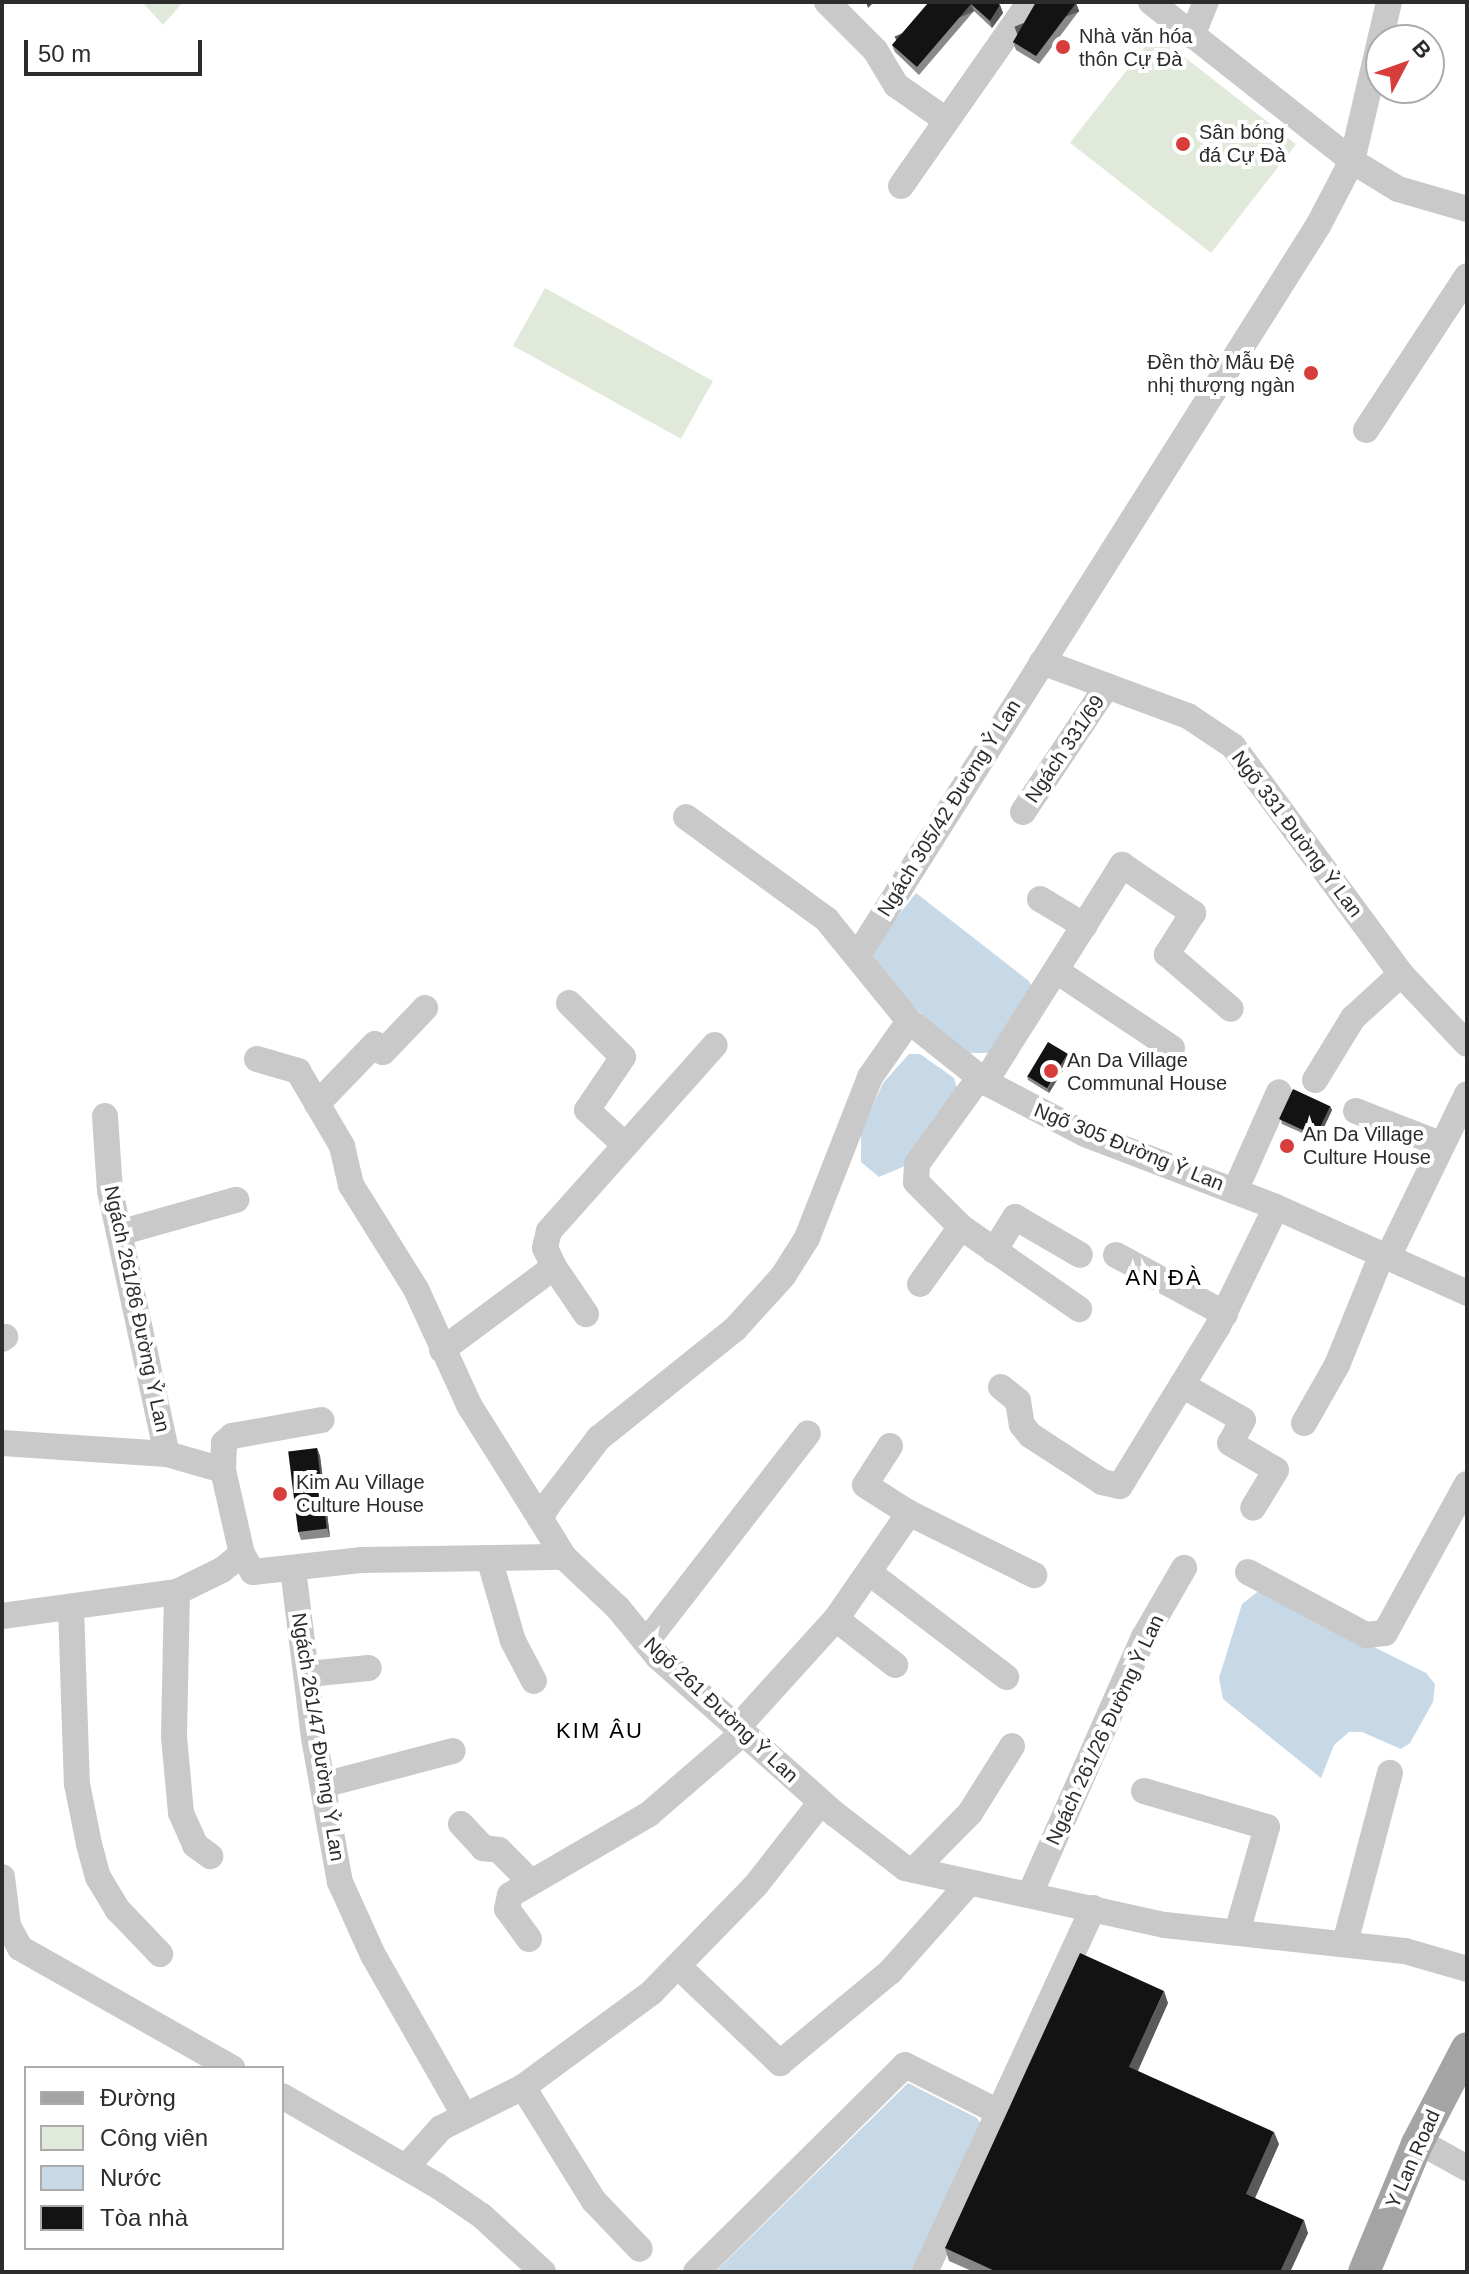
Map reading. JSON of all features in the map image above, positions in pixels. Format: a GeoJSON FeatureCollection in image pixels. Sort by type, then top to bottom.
{"type":"FeatureCollection","features":[{"type":"Feature","properties":{"kind":"main road","name":"Y Lan Road"},"geometry":{"type":"LineString","coordinates":[[1364,2272],[1418,2141],[1467,2048]]}},
{"type":"Feature","properties":{"kind":"street"},"geometry":{"type":"LineString","coordinates":[[827,2],[875,50],[896,85],[947,121]]}},
{"type":"Feature","properties":{"kind":"street"},"geometry":{"type":"LineString","coordinates":[[901,186],[1030,2]]}},
{"type":"Feature","properties":{"kind":"street"},"geometry":{"type":"LineString","coordinates":[[1151,2],[1352,161],[1398,189],[1467,209]]}},
{"type":"Feature","properties":{"kind":"street"},"geometry":{"type":"LineString","coordinates":[[1192,36],[1206,2]]}},
{"type":"Feature","properties":{"kind":"street","name":"Ngách 305/42 Đường Ỷ Lan"},"geometry":{"type":"LineString","coordinates":[[858,955],[1319,224],[1352,161],[1389,2]]}},
{"type":"Feature","properties":{"kind":"street"},"geometry":{"type":"LineString","coordinates":[[1366,430],[1467,276]]}},
{"type":"Feature","properties":{"kind":"street","name":"Ngõ 331 Đường Ỷ Lan"},"geometry":{"type":"LineString","coordinates":[[1042,662],[1188,716],[1233,746],[1401,974],[1467,1044]]}},
{"type":"Feature","properties":{"kind":"street","name":"Ngách 331/69"},"geometry":{"type":"LineString","coordinates":[[1023,812],[1107,686]]}},
{"type":"Feature","properties":{"kind":"street","name":"Ngõ 305 Đường Ỷ Lan"},"geometry":{"type":"LineString","coordinates":[[686,817],[827,920],[909,1021],[982,1080],[1085,1134],[1276,1207],[1467,1293]]}},
{"type":"Feature","properties":{"kind":"street"},"geometry":{"type":"LineString","coordinates":[[1079,1309],[961,1227],[922,1193],[915,1172],[1058,972],[1122,865],[1193,913],[1167,954],[1231,1009]]}},
{"type":"Feature","properties":{"kind":"street"},"geometry":{"type":"LineString","coordinates":[[1040,899],[1085,926]]}},
{"type":"Feature","properties":{"kind":"street"},"geometry":{"type":"LineString","coordinates":[[1058,972],[1172,1048]]}},
{"type":"Feature","properties":{"kind":"street"},"geometry":{"type":"LineString","coordinates":[[1315,1080],[1353,1018],[1401,974]]}},
{"type":"Feature","properties":{"kind":"street"},"geometry":{"type":"LineString","coordinates":[[569,1003],[623,1057],[587,1110],[625,1145]]}},
{"type":"Feature","properties":{"kind":"street"},"geometry":{"type":"LineString","coordinates":[[317,1104],[375,1044],[383,1052],[425,1008]]}},
{"type":"Feature","properties":{"kind":"street"},"geometry":{"type":"LineString","coordinates":[[540,1518],[599,1438],[735,1329],[783,1276],[807,1238],[870,1077],[909,1021]]}},
{"type":"Feature","properties":{"kind":"street"},"geometry":{"type":"LineString","coordinates":[[586,1314],[545,1248],[549,1231],[715,1045]]}},
{"type":"Feature","properties":{"kind":"street","name":"Ngõ 261 Đường Ỷ Lan"},"geometry":{"type":"LineString","coordinates":[[257,1059],[298,1071],[342,1146],[351,1185],[416,1289],[442,1350],[489,1440],[564,1557],[646,1642],[821,1802],[914,1870],[968,1884],[1030,1894],[1165,1925],[1405,1951],[1467,1969]]}},
{"type":"Feature","properties":{"kind":"street"},"geometry":{"type":"LineString","coordinates":[[1235,1191],[1279,1092]]}},
{"type":"Feature","properties":{"kind":"street"},"geometry":{"type":"LineString","coordinates":[[1304,1423],[1337,1365],[1385,1256],[1467,1094]]}},
{"type":"Feature","properties":{"kind":"street"},"geometry":{"type":"LineString","coordinates":[[1356,1111],[1440,1144]]}},
{"type":"Feature","properties":{"kind":"street","name":"Ngách 261/86 Đường Ỷ Lan"},"geometry":{"type":"LineString","coordinates":[[105,1116],[119,1233],[167,1454]]}},
{"type":"Feature","properties":{"kind":"street"},"geometry":{"type":"LineString","coordinates":[[119,1233],[236,1200]]}},
{"type":"Feature","properties":{"kind":"street"},"geometry":{"type":"LineString","coordinates":[[1001,1387],[1018,1401],[1022,1425],[1030,1435],[1111,1487],[1124,1481],[1225,1314],[1276,1207]]}},
{"type":"Feature","properties":{"kind":"street"},"geometry":{"type":"LineString","coordinates":[[994,1251],[1015,1217],[1080,1255]]}},
{"type":"Feature","properties":{"kind":"street"},"geometry":{"type":"LineString","coordinates":[[920,1284],[961,1227]]}},
{"type":"Feature","properties":{"kind":"street"},"geometry":{"type":"LineString","coordinates":[[1116,1255],[1225,1314]]}},
{"type":"Feature","properties":{"kind":"street"},"geometry":{"type":"LineString","coordinates":[[442,1350],[554,1267]]}},
{"type":"Feature","properties":{"kind":"street"},"geometry":{"type":"LineString","coordinates":[[1182,1385],[1243,1420],[1230,1443],[1276,1470],[1253,1508]]}},
{"type":"Feature","properties":{"kind":"street"},"geometry":{"type":"LineString","coordinates":[[322,1420],[232,1436],[224,1443],[223,1470],[242,1554],[253,1572],[362,1560],[564,1557]]}},
{"type":"Feature","properties":{"kind":"street"},"geometry":{"type":"LineString","coordinates":[[646,1642],[808,1433]]}},
{"type":"Feature","properties":{"kind":"street"},"geometry":{"type":"LineString","coordinates":[[2,1443],[167,1454],[223,1470]]}},
{"type":"Feature","properties":{"kind":"street"},"geometry":{"type":"LineString","coordinates":[[890,1446],[865,1485],[909,1513],[1034,1575]]}},
{"type":"Feature","properties":{"kind":"street"},"geometry":{"type":"LineString","coordinates":[[1248,1572],[1375,1636],[1385,1633],[1460,1516],[1467,1484]]}},
{"type":"Feature","properties":{"kind":"street"},"geometry":{"type":"LineString","coordinates":[[529,1939],[506,1904],[531,1882],[649,1814],[740,1731],[871,1574],[909,1513]]}},
{"type":"Feature","properties":{"kind":"street"},"geometry":{"type":"LineString","coordinates":[[2,1616],[177,1592],[222,1570],[242,1554]]}},
{"type":"Feature","properties":{"kind":"street"},"geometry":{"type":"LineString","coordinates":[[489,1558],[513,1641],[534,1681]]}},
{"type":"Feature","properties":{"kind":"street","name":"Ngách 261/26 Đường Ỷ Lan"},"geometry":{"type":"LineString","coordinates":[[1030,1894],[1144,1637],[1184,1568]]}},
{"type":"Feature","properties":{"kind":"street","name":"Ngách 261/47 Đường Ỷ Lan"},"geometry":{"type":"LineString","coordinates":[[293,1569],[323,1785],[340,1882],[356,1920],[463,2113]]}},
{"type":"Feature","properties":{"kind":"street"},"geometry":{"type":"LineString","coordinates":[[871,1574],[1006,1677]]}},
{"type":"Feature","properties":{"kind":"street"},"geometry":{"type":"LineString","coordinates":[[177,1592],[174,1737],[181,1813],[195,1845],[210,1856]]}},
{"type":"Feature","properties":{"kind":"street"},"geometry":{"type":"LineString","coordinates":[[71,1607],[77,1784],[89,1844],[98,1877],[118,1910],[160,1954]]}},
{"type":"Feature","properties":{"kind":"street"},"geometry":{"type":"LineString","coordinates":[[836,1619],[895,1665]]}},
{"type":"Feature","properties":{"kind":"street"},"geometry":{"type":"LineString","coordinates":[[308,1674],[369,1668]]}},
{"type":"Feature","properties":{"kind":"street"},"geometry":{"type":"LineString","coordinates":[[914,1870],[970,1813],[1012,1746]]}},
{"type":"Feature","properties":{"kind":"street"},"geometry":{"type":"LineString","coordinates":[[323,1785],[453,1751]]}},
{"type":"Feature","properties":{"kind":"street"},"geometry":{"type":"LineString","coordinates":[[1345,1943],[1390,1773]]}},
{"type":"Feature","properties":{"kind":"street"},"geometry":{"type":"LineString","coordinates":[[1144,1791],[1267,1827],[1237,1932]]}},
{"type":"Feature","properties":{"kind":"street"},"geometry":{"type":"LineString","coordinates":[[407,2166],[422,2145],[463,2113],[471,2114],[523,2087],[616,2021],[678,1966],[756,1885],[821,1802]]}},
{"type":"Feature","properties":{"kind":"street"},"geometry":{"type":"LineString","coordinates":[[461,1824],[483,1848],[499,1850],[531,1882]]}},
{"type":"Feature","properties":{"kind":"street"},"geometry":{"type":"LineString","coordinates":[[2,1877],[8,1926],[20,1948],[228,2066]]}},
{"type":"Feature","properties":{"kind":"street"},"geometry":{"type":"LineString","coordinates":[[678,1966],[780,2063],[890,1972],[968,1884]]}},
{"type":"Feature","properties":{"kind":"street"},"geometry":{"type":"LineString","coordinates":[[925,2272],[1093,1908]]}},
{"type":"Feature","properties":{"kind":"street"},"geometry":{"type":"LineString","coordinates":[[696,2272],[905,2065],[999,2112]]}},
{"type":"Feature","properties":{"kind":"street"},"geometry":{"type":"LineString","coordinates":[[523,2087],[594,2201],[640,2249]]}},
{"type":"Feature","properties":{"kind":"street"},"geometry":{"type":"LineString","coordinates":[[284,2097],[407,2166],[482,2216],[543,2272]]}},
{"type":"Feature","properties":{"kind":"street"},"geometry":{"type":"LineString","coordinates":[[1418,2141],[1467,2168]]}},
{"type":"Feature","properties":{"kind":"green space"},"geometry":{"type":"Polygon","coordinates":[[[142,2],[183,2],[163,25],[142,2]]]}},
{"type":"Feature","properties":{"kind":"green space","name":"Sân bóng đá Cự Đà"},"geometry":{"type":"Polygon","coordinates":[[[1155,34],[1296,144],[1211,253],[1070,143],[1155,34]]]}},
{"type":"Feature","properties":{"kind":"green space"},"geometry":{"type":"Polygon","coordinates":[[[545,288],[713,381],[681,439],[513,346],[545,288]]]}},
{"type":"Feature","properties":{"kind":"water"},"geometry":{"type":"Polygon","coordinates":[[[916,893],[1029,981],[1033,990],[990,1053],[970,1053],[944,1036],[876,970],[871,950],[916,893]]]}},
{"type":"Feature","properties":{"kind":"water"},"geometry":{"type":"Polygon","coordinates":[[[909,1054],[920,1054],[954,1078],[957,1088],[905,1166],[879,1177],[861,1162],[861,1133],[883,1083],[909,1054]]]}},
{"type":"Feature","properties":{"kind":"water"},"geometry":{"type":"Polygon","coordinates":[[[1260,1590],[1426,1673],[1435,1684],[1433,1702],[1410,1743],[1401,1749],[1362,1732],[1349,1732],[1334,1745],[1321,1778],[1223,1699],[1219,1678],[1242,1604],[1260,1590]]]}},
{"type":"Feature","properties":{"kind":"water"},"geometry":{"type":"Polygon","coordinates":[[[908,2083],[977,2118],[981,2125],[914,2272],[715,2272],[908,2083]]]}},
{"type":"Feature","properties":{"kind":"building"},"geometry":{"type":"Polygon","coordinates":[[[929,2],[997,2],[1000,5],[990,21],[971,4],[917,67],[892,45],[929,2]]]}},
{"type":"Feature","properties":{"kind":"building"},"geometry":{"type":"Polygon","coordinates":[[[1036,2],[1076,3],[1036,56],[1013,42],[1036,2]]]}},
{"type":"Feature","properties":{"kind":"building"},"geometry":{"type":"Polygon","coordinates":[[[1048,1042],[1068,1054],[1047,1088],[1027,1076],[1048,1042]]]}},
{"type":"Feature","properties":{"kind":"building"},"geometry":{"type":"Polygon","coordinates":[[[1293,1089],[1330,1106],[1316,1136],[1279,1119],[1293,1089]]]}},
{"type":"Feature","properties":{"kind":"building"},"geometry":{"type":"Polygon","coordinates":[[[317,1448],[327,1528],[298,1532],[288,1452],[317,1448]]]}},
{"type":"Feature","properties":{"kind":"building"},"geometry":{"type":"Polygon","coordinates":[[[1080,1953],[1164,1991],[1129,2067],[1274,2132],[1246,2194],[1304,2220],[1280,2272],[997,2272],[945,2248],[1080,1953]]]}},
{"type":"Feature","properties":{"kind":"place","name":"Nhà văn hóa thôn Cự Đà"},"geometry":{"type":"Point","coordinates":[1063,47]}},
{"type":"Feature","properties":{"kind":"place","name":"Sân bóng đá Cự Đà"},"geometry":{"type":"Point","coordinates":[1183,144]}},
{"type":"Feature","properties":{"kind":"place","name":"Đền thờ Mẫu Đệ nhị thượng ngàn"},"geometry":{"type":"Point","coordinates":[1311,373]}},
{"type":"Feature","properties":{"kind":"place","name":"An Da Village Communal House"},"geometry":{"type":"Point","coordinates":[1051,1071]}},
{"type":"Feature","properties":{"kind":"place","name":"An Da Village Culture House"},"geometry":{"type":"Point","coordinates":[1287,1146]}},
{"type":"Feature","properties":{"kind":"place","name":"Kim Au Village Culture House"},"geometry":{"type":"Point","coordinates":[280,1494]}},
{"type":"Feature","properties":{"kind":"district","name":"AN ĐÀ"},"geometry":{"type":"Point","coordinates":[1164,1278]}},
{"type":"Feature","properties":{"kind":"district","name":"KIM ÂU"},"geometry":{"type":"Point","coordinates":[600,1731]}}]}
